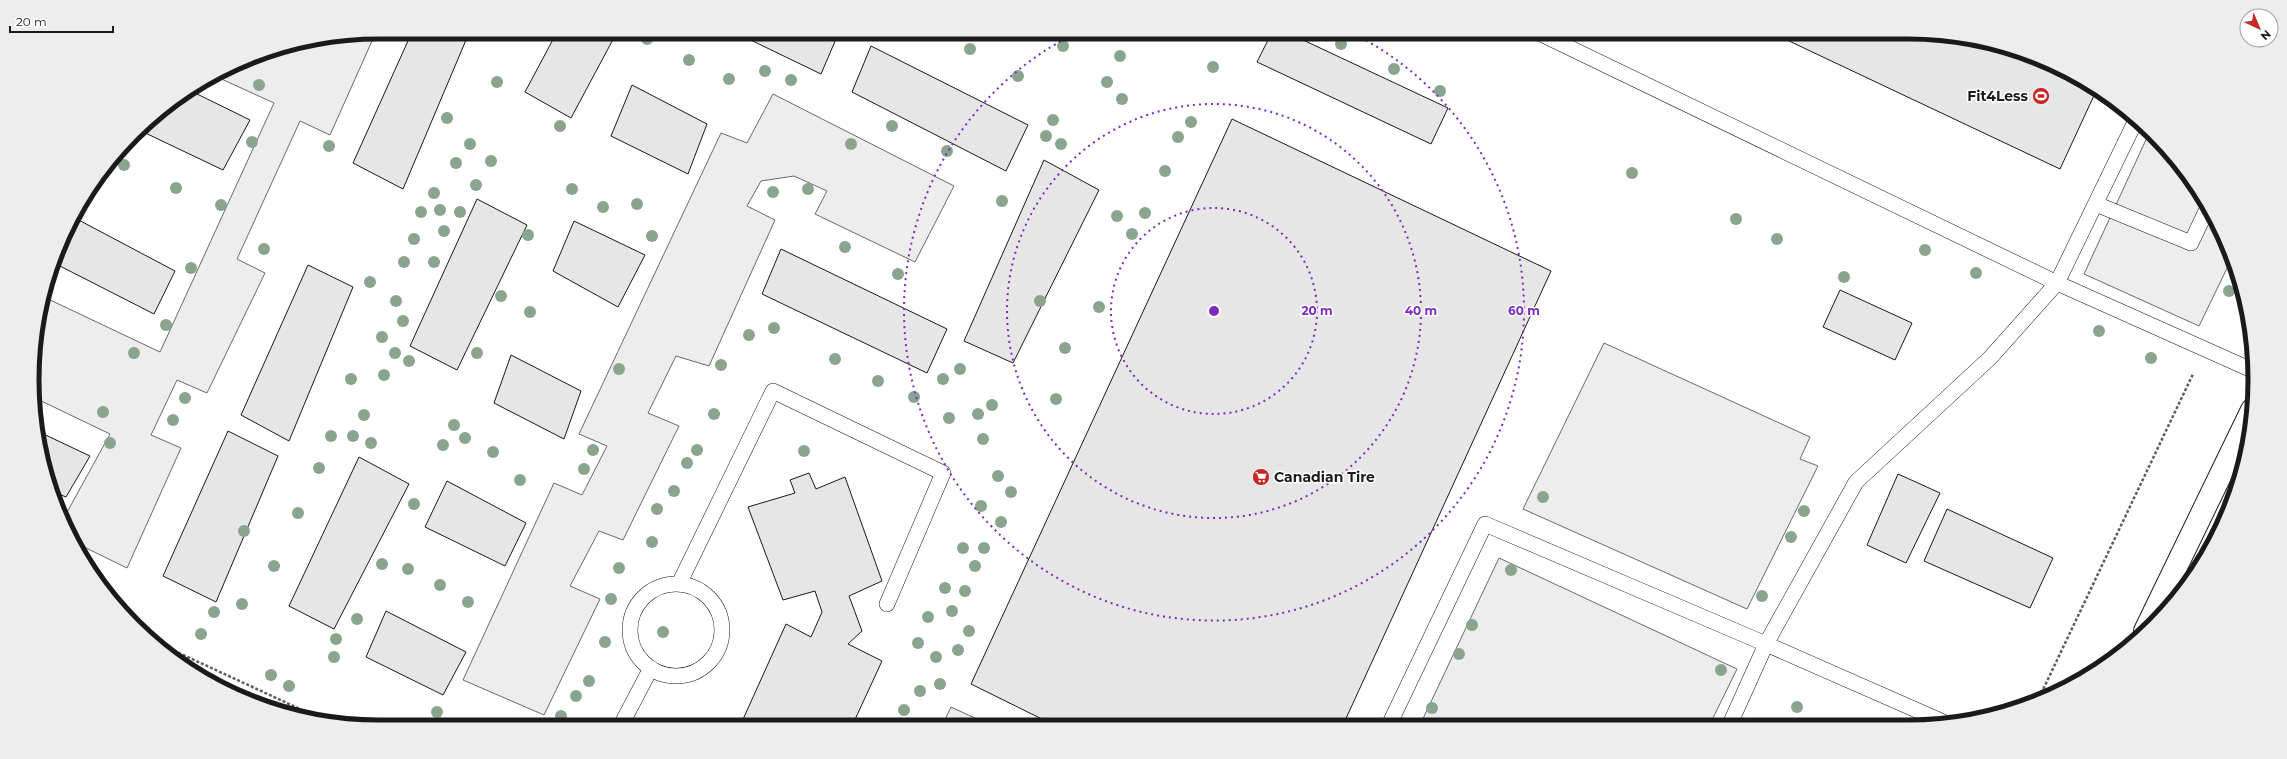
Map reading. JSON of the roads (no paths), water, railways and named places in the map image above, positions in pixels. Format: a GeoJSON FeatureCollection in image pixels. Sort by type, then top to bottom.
{"type":"FeatureCollection","features":[{"type":"Feature","properties":{"kind":"main road"},"geometry":{"type":"LineString","coordinates":[[2153,615],[2245,425]]}},
{"type":"Feature","properties":{"kind":"lane"},"geometry":{"type":"LineString","coordinates":[[1552,39],[2057,283],[2247,368]]}},
{"type":"Feature","properties":{"kind":"lane"},"geometry":{"type":"LineString","coordinates":[[1732,720],[1766,644],[1856,482],[1990,358],[2057,283],[2134,125]]}},
{"type":"Feature","properties":{"kind":"lane"},"geometry":{"type":"LineString","coordinates":[[2096,204],[2191,243],[2205,214]]}},
{"type":"Feature","properties":{"kind":"lane"},"geometry":{"type":"LineString","coordinates":[[679,584],[773,391],[943,474],[887,604]]}},
{"type":"Feature","properties":{"kind":"lane"},"geometry":{"type":"LineString","coordinates":[[1391,720],[1485,524],[1766,644],[1935,719]]}},
{"type":"Feature","properties":{"kind":"lane"},"geometry":{"type":"LineString","coordinates":[[673,583],[689,585],[702,591],[714,602],[721,616],[723,631],[720,646],[713,659],[701,669],[687,674],[673,676],[658,672],[651,668],[637,653],[631,639],[631,623],[635,608],[645,596],[658,588],[673,583]]}},
{"type":"Feature","properties":{"kind":"lane"},"geometry":{"type":"LineString","coordinates":[[623,720],[651,668]]}},
{"type":"Feature","properties":{"kind":"place","name":"Fit4Less"},"geometry":{"type":"Point","coordinates":[2041,96]}},
{"type":"Feature","properties":{"kind":"place","name":"Canadian Tire"},"geometry":{"type":"Point","coordinates":[1261,477]}}]}
